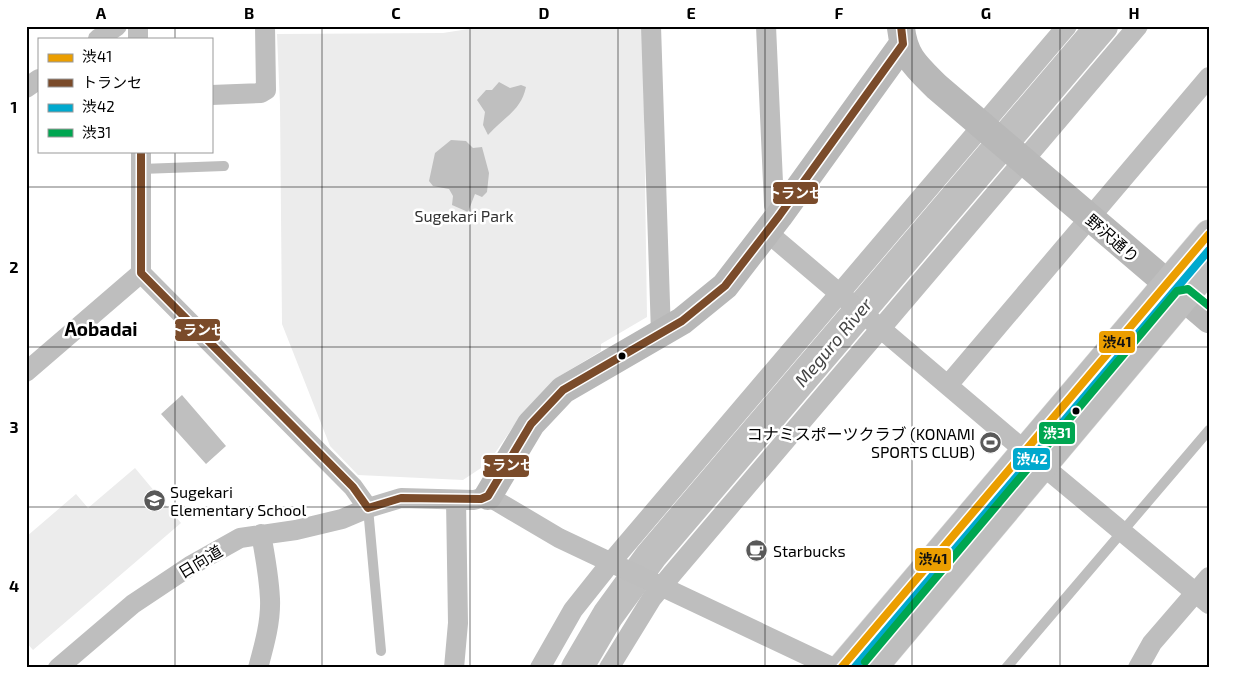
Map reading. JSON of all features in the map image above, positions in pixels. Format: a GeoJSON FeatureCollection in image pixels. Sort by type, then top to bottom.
{"type":"FeatureCollection","features":[{"type":"Feature","properties":{"kind":"main road"},"geometry":{"type":"LineString","coordinates":[[841,668],[1033,458],[1175,290],[1209,234]]}},
{"type":"Feature","properties":{"kind":"main road"},"geometry":{"type":"LineString","coordinates":[[1175,290],[1209,268]]}},
{"type":"Feature","properties":{"kind":"main road"},"geometry":{"type":"LineString","coordinates":[[872,668],[1033,458]]}},
{"type":"Feature","properties":{"kind":"street"},"geometry":{"type":"LineString","coordinates":[[99,38],[117,26]]}},
{"type":"Feature","properties":{"kind":"street"},"geometry":{"type":"LineString","coordinates":[[212,95],[261,93],[266,90],[265,26]]}},
{"type":"Feature","properties":{"kind":"street"},"geometry":{"type":"LineString","coordinates":[[651,26],[661,334]]}},
{"type":"Feature","properties":{"kind":"street"},"geometry":{"type":"LineString","coordinates":[[766,26],[774,205],[773,224],[843,295],[1033,458],[1202,599]]}},
{"type":"Feature","properties":{"kind":"street"},"geometry":{"type":"LineString","coordinates":[[540,668],[573,610],[985,129],[1067,26]]}},
{"type":"Feature","properties":{"kind":"street"},"geometry":{"type":"LineString","coordinates":[[609,668],[625,638],[660,584],[1021,159],[1138,26]]}},
{"type":"Feature","properties":{"kind":"street"},"geometry":{"type":"LineString","coordinates":[[834,668],[660,584],[559,538],[488,496],[522,438],[554,397],[572,382],[661,334],[697,311],[725,286],[773,224],[906,32]]}},
{"type":"Feature","properties":{"kind":"street"},"geometry":{"type":"LineString","coordinates":[[906,32],[915,65],[985,129]]}},
{"type":"Feature","properties":{"kind":"street"},"geometry":{"type":"LineString","coordinates":[[948,385],[1209,77]]}},
{"type":"Feature","properties":{"kind":"street"},"geometry":{"type":"LineString","coordinates":[[26,88],[38,80]]}},
{"type":"Feature","properties":{"kind":"street","name":"野沢通り"},"geometry":{"type":"LineString","coordinates":[[985,129],[1209,319]]}},
{"type":"Feature","properties":{"kind":"street"},"geometry":{"type":"LineString","coordinates":[[141,160],[141,273],[353,487],[368,508]]}},
{"type":"Feature","properties":{"kind":"street"},"geometry":{"type":"LineString","coordinates":[[26,372],[141,273]]}},
{"type":"Feature","properties":{"kind":"street","name":"日向道"},"geometry":{"type":"LineString","coordinates":[[58,668],[133,604],[190,566],[240,538],[296,530],[342,519],[368,508],[401,498],[474,500],[488,496]]}},
{"type":"Feature","properties":{"kind":"street"},"geometry":{"type":"LineString","coordinates":[[454,668],[458,623],[456,500]]}},
{"type":"Feature","properties":{"kind":"street"},"geometry":{"type":"LineString","coordinates":[[258,668],[266,634],[270,601],[268,573],[261,534]]}},
{"type":"Feature","properties":{"kind":"street"},"geometry":{"type":"LineString","coordinates":[[1138,668],[1152,643],[1202,599],[1209,577]]}},
{"type":"Feature","properties":{"kind":"lane"},"geometry":{"type":"LineString","coordinates":[[141,160],[224,166]]}},
{"type":"Feature","properties":{"kind":"lane"},"geometry":{"type":"LineString","coordinates":[[1006,668],[1124,532],[1209,430]]}},
{"type":"Feature","properties":{"kind":"lane"},"geometry":{"type":"LineString","coordinates":[[368,508],[381,651]]}},
{"type":"Feature","properties":{"kind":"green space","name":"Sugekari Park"},"geometry":{"type":"Polygon","coordinates":[[[640,26],[647,36],[643,44],[647,317],[601,344],[601,351],[558,377],[515,424],[484,469],[481,468],[463,480],[358,475],[330,446],[282,324],[280,105],[277,34],[443,33],[481,27],[640,26]]]}},
{"type":"Feature","properties":{"kind":"green space"},"geometry":{"type":"Polygon","coordinates":[[[135,468],[181,523],[33,650],[26,642],[26,537],[76,494],[88,508],[135,468]]]}},
{"type":"Feature","properties":{"kind":"shaded area"},"geometry":{"type":"Polygon","coordinates":[[[499,82],[510,88],[521,85],[526,87],[524,95],[516,108],[488,135],[483,125],[485,112],[477,100],[486,90],[492,90],[499,82]]]}},
{"type":"Feature","properties":{"kind":"shaded area"},"geometry":{"type":"Polygon","coordinates":[[[451,140],[466,141],[473,148],[482,147],[489,173],[487,192],[482,197],[475,194],[468,212],[452,205],[453,196],[449,189],[433,186],[429,181],[435,153],[451,140]]]}},
{"type":"Feature","properties":{"kind":"shaded area"},"geometry":{"type":"Polygon","coordinates":[[[182,395],[226,446],[206,464],[161,414],[182,395]]]}},
{"type":"Feature","properties":{"kind":"waterway","name":"Meguro River"},"geometry":{"type":"LineString","coordinates":[[577,668],[608,615],[651,556],[1102,26]]}},
{"type":"Feature","properties":{"kind":"transit line","name":"トランセ"},"geometry":{"type":"LineString","coordinates":[[141,152],[141,273],[353,487],[368,508],[401,498],[481,499],[488,496],[531,424],[563,390],[682,321],[725,286],[779,216],[903,44],[901,26]]}},
{"type":"Feature","properties":{"kind":"transit line","name":"渋41"},"geometry":{"type":"LineString","coordinates":[[841,668],[1209,234]]}},
{"type":"Feature","properties":{"kind":"transit line","name":"渋42"},"geometry":{"type":"LineString","coordinates":[[854,668],[1209,250]]}},
{"type":"Feature","properties":{"kind":"transit line","name":"渋31"},"geometry":{"type":"LineString","coordinates":[[865,662],[1177,291],[1188,289],[1209,306]]}},
{"type":"Feature","properties":{"kind":"place","name":"コナミスポーツクラブ (KONAMI SPORTS CLUB)"},"geometry":{"type":"Point","coordinates":[991,442]}},
{"type":"Feature","properties":{"kind":"place","name":"Sugekari Elementary School"},"geometry":{"type":"Point","coordinates":[154,500]}},
{"type":"Feature","properties":{"kind":"place","name":"Starbucks"},"geometry":{"type":"Point","coordinates":[757,550]}},
{"type":"Feature","properties":{"kind":"district","name":"Aobadai"},"geometry":{"type":"Point","coordinates":[101,328]}}]}
